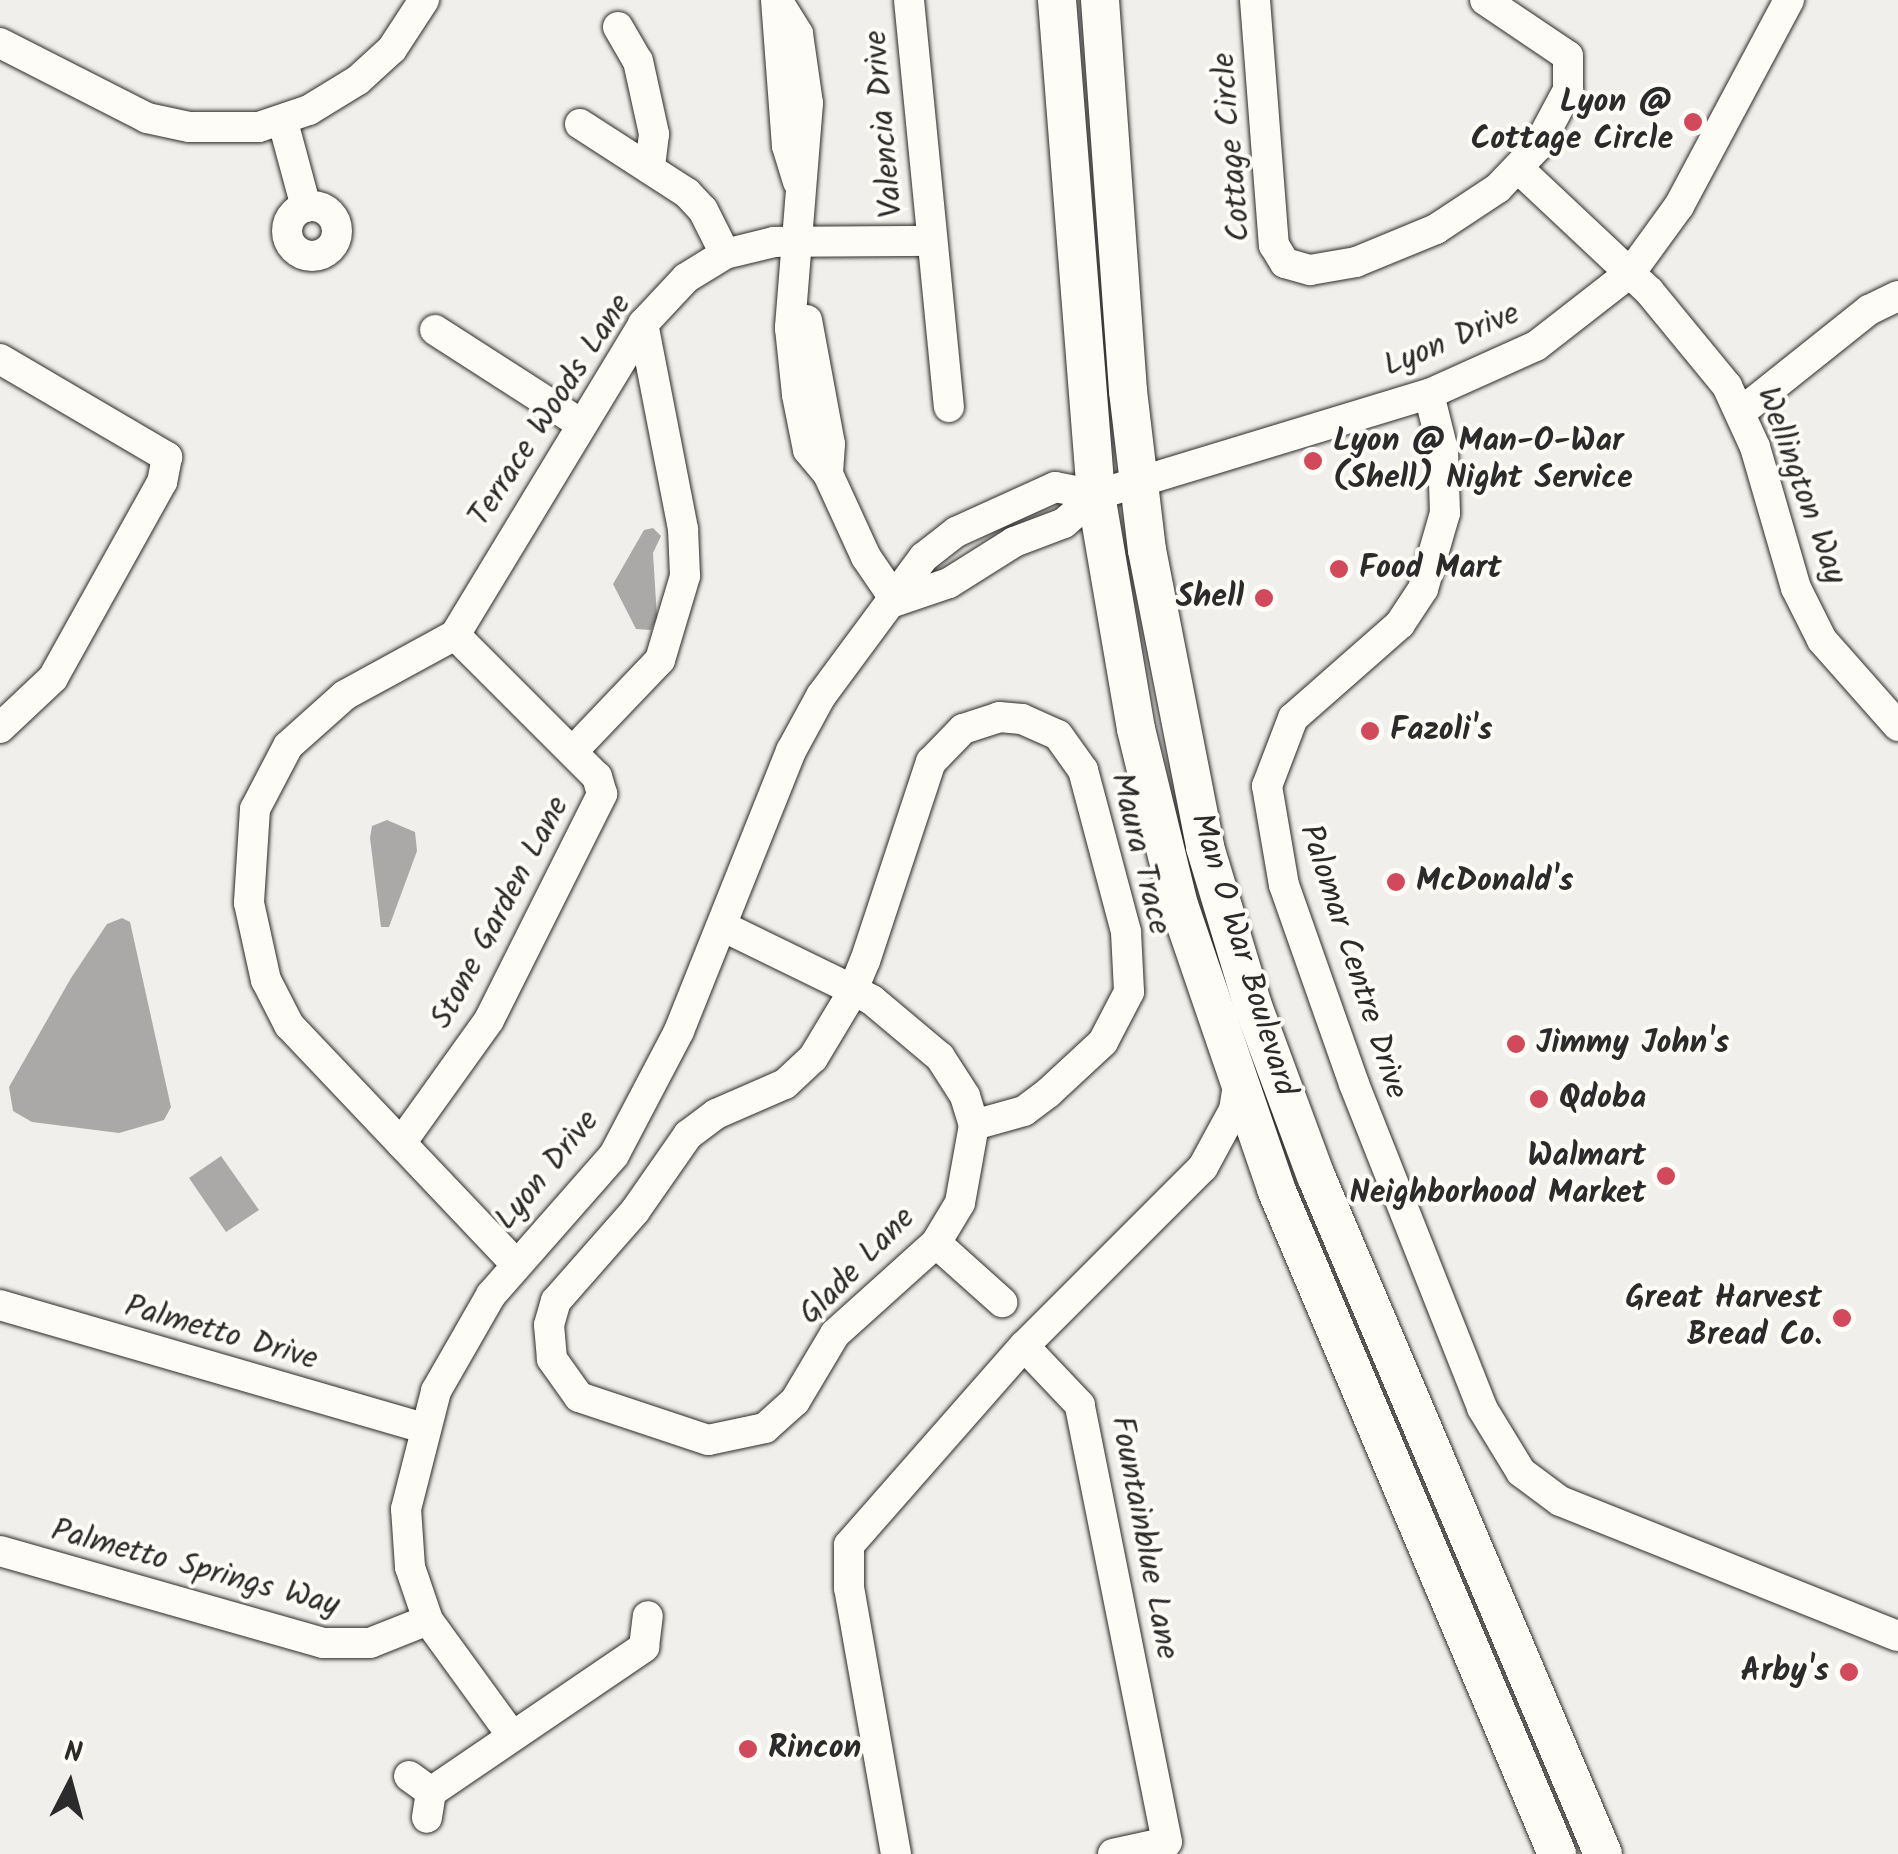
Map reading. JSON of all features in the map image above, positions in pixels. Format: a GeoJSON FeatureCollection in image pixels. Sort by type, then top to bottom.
{"type":"FeatureCollection","features":[{"type":"Feature","properties":{"kind":"main road","name":"Man O War Boulevard"},"geometry":{"type":"LineString","coordinates":[[1058,0],[1096,495],[1154,807],[1238,1085],[1265,1159],[1557,1854]]}},
{"type":"Feature","properties":{"kind":"main road","name":"Man O War Boulevard"},"geometry":{"type":"LineString","coordinates":[[1100,0],[1139,482],[1180,741],[1253,1006],[1338,1230],[1603,1854]]}},
{"type":"Feature","properties":{"kind":"street"},"geometry":{"type":"LineString","coordinates":[[0,44],[147,118],[227,129],[283,122],[358,80],[392,49],[424,0]]}},
{"type":"Feature","properties":{"kind":"street"},"geometry":{"type":"LineString","coordinates":[[776,0],[798,34],[807,90],[810,143],[798,181],[796,298],[809,325],[830,444],[828,474],[866,557],[896,601]]}},
{"type":"Feature","properties":{"kind":"street","name":"Valencia Drive"},"geometry":{"type":"LineString","coordinates":[[910,0],[948,407]]}},
{"type":"Feature","properties":{"kind":"street","name":"Cottage Circle"},"geometry":{"type":"LineString","coordinates":[[1256,0],[1271,226],[1286,263],[1330,270],[1407,243],[1470,208],[1519,168],[1564,102],[1571,68],[1559,45],[1485,0]]}},
{"type":"Feature","properties":{"kind":"street","name":"Lyon Drive"},"geometry":{"type":"LineString","coordinates":[[510,1733],[428,1620],[410,1567],[406,1509],[424,1428],[456,1351],[516,1264],[614,1155],[679,1031],[790,750],[821,696],[896,601],[949,583],[1014,542],[1064,523],[1096,495],[1429,394],[1536,346],[1631,272],[1687,192],[1789,0]]}},
{"type":"Feature","properties":{"kind":"street"},"geometry":{"type":"LineString","coordinates":[[618,26],[638,61],[654,134],[650,169]]}},
{"type":"Feature","properties":{"kind":"street"},"geometry":{"type":"LineString","coordinates":[[283,122],[306,207]]}},
{"type":"Feature","properties":{"kind":"street"},"geometry":{"type":"LineString","coordinates":[[580,124],[650,169],[703,210],[725,254]]}},
{"type":"Feature","properties":{"kind":"street"},"geometry":{"type":"LineString","coordinates":[[1519,168],[1631,272]]}},
{"type":"Feature","properties":{"kind":"street","name":"Valencia Drive"},"geometry":{"type":"LineString","coordinates":[[794,240],[930,241]]}},
{"type":"Feature","properties":{"kind":"street","name":"Terrace Woods Lane"},"geometry":{"type":"LineString","coordinates":[[455,635],[643,324],[686,278],[725,254],[794,240]]}},
{"type":"Feature","properties":{"kind":"street","name":"Wellington Way"},"geometry":{"type":"LineString","coordinates":[[1631,272],[1692,339],[1741,412],[1796,588],[1822,640],[1898,726]]}},
{"type":"Feature","properties":{"kind":"street"},"geometry":{"type":"LineString","coordinates":[[1741,412],[1869,310],[1898,296]]}},
{"type":"Feature","properties":{"kind":"street"},"geometry":{"type":"LineString","coordinates":[[573,752],[660,660],[685,576],[683,529],[643,324]]}},
{"type":"Feature","properties":{"kind":"street"},"geometry":{"type":"LineString","coordinates":[[435,330],[580,424]]}},
{"type":"Feature","properties":{"kind":"street"},"geometry":{"type":"LineString","coordinates":[[0,359],[157,445],[167,468],[53,678],[0,728]]}},
{"type":"Feature","properties":{"kind":"street","name":"Palomar Centre Drive"},"geometry":{"type":"LineString","coordinates":[[1429,394],[1443,450],[1445,513],[1422,589],[1400,624],[1293,718],[1267,786],[1284,885],[1354,1084],[1482,1408],[1521,1472],[1560,1501],[1898,1636]]}},
{"type":"Feature","properties":{"kind":"street"},"geometry":{"type":"LineString","coordinates":[[455,635],[344,695],[305,726],[262,788],[249,858],[252,921],[278,1008],[516,1264]]}},
{"type":"Feature","properties":{"kind":"street","name":"Stone Garden Lane"},"geometry":{"type":"LineString","coordinates":[[401,1143],[489,1020],[548,892],[600,805],[596,777],[455,635]]}},
{"type":"Feature","properties":{"kind":"street","name":"Maura Trace"},"geometry":{"type":"LineString","coordinates":[[853,990],[930,762],[964,728],[1000,717],[1040,724],[1058,735],[1083,770],[1096,814],[1126,932],[1130,992],[1103,1042],[1048,1093],[1012,1116],[974,1125]]}},
{"type":"Feature","properties":{"kind":"street"},"geometry":{"type":"LineString","coordinates":[[722,926],[853,990],[893,1014],[940,1056],[966,1096],[974,1125]]}},
{"type":"Feature","properties":{"kind":"street","name":"Glade Lane"},"geometry":{"type":"LineString","coordinates":[[853,990],[802,1070],[702,1122],[636,1211],[571,1278],[551,1314],[552,1359],[567,1388],[603,1410],[708,1440],[750,1436],[784,1414],[835,1334],[936,1243],[960,1203],[974,1125]]}},
{"type":"Feature","properties":{"kind":"street"},"geometry":{"type":"LineString","coordinates":[[896,1854],[850,1588],[850,1545],[1024,1346],[1203,1167],[1234,1110],[1238,1085]]}},
{"type":"Feature","properties":{"kind":"street"},"geometry":{"type":"LineString","coordinates":[[1203,1167],[1221,1160],[1265,1159]]}},
{"type":"Feature","properties":{"kind":"street"},"geometry":{"type":"LineString","coordinates":[[936,1243],[1002,1302]]}},
{"type":"Feature","properties":{"kind":"street","name":"Palmetto Drive"},"geometry":{"type":"LineString","coordinates":[[0,1305],[424,1428]]}},
{"type":"Feature","properties":{"kind":"street","name":"Fountainblue Lane"},"geometry":{"type":"LineString","coordinates":[[1024,1346],[1080,1406],[1167,1842],[1113,1854]]}},
{"type":"Feature","properties":{"kind":"street","name":"Palmetto Springs Way"},"geometry":{"type":"LineString","coordinates":[[0,1552],[324,1643],[382,1641],[428,1620]]}},
{"type":"Feature","properties":{"kind":"street"},"geometry":{"type":"LineString","coordinates":[[422,1795],[510,1733],[657,1654],[648,1616]]}},
{"type":"Feature","properties":{"kind":"shaded area"},"geometry":{"type":"Polygon","coordinates":[[[653,528],[661,536],[653,553],[657,617],[651,630],[636,629],[613,584],[644,530],[653,528]]]}},
{"type":"Feature","properties":{"kind":"shaded area"},"geometry":{"type":"Polygon","coordinates":[[[387,820],[415,832],[417,851],[389,927],[381,927],[370,838],[372,826],[387,820]]]}},
{"type":"Feature","properties":{"kind":"shaded area"},"geometry":{"type":"Polygon","coordinates":[[[122,918],[130,922],[171,1107],[164,1120],[119,1133],[32,1122],[13,1111],[9,1087],[71,978],[107,924],[122,918]]]}},
{"type":"Feature","properties":{"kind":"shaded area"},"geometry":{"type":"Polygon","coordinates":[[[221,1156],[259,1210],[226,1232],[189,1178],[221,1156]]]}},
{"type":"Feature","properties":{"kind":"place","name":"Lyon @ Cottage Circle"},"geometry":{"type":"Point","coordinates":[1693,122]}},
{"type":"Feature","properties":{"kind":"place","name":"Lyon @ Man-O-War (Shell) Night Service"},"geometry":{"type":"Point","coordinates":[1313,461]}},
{"type":"Feature","properties":{"kind":"place","name":"Food Mart"},"geometry":{"type":"Point","coordinates":[1339,569]}},
{"type":"Feature","properties":{"kind":"place","name":"Shell"},"geometry":{"type":"Point","coordinates":[1264,598]}},
{"type":"Feature","properties":{"kind":"place","name":"Fazoli's"},"geometry":{"type":"Point","coordinates":[1370,731]}},
{"type":"Feature","properties":{"kind":"place","name":"McDonald's"},"geometry":{"type":"Point","coordinates":[1396,882]}},
{"type":"Feature","properties":{"kind":"place","name":"Jimmy John's"},"geometry":{"type":"Point","coordinates":[1516,1044]}},
{"type":"Feature","properties":{"kind":"place","name":"Qdoba"},"geometry":{"type":"Point","coordinates":[1539,1099]}},
{"type":"Feature","properties":{"kind":"place","name":"Walmart Neighborhood Market"},"geometry":{"type":"Point","coordinates":[1666,1176]}},
{"type":"Feature","properties":{"kind":"place","name":"Great Harvest Bread Co."},"geometry":{"type":"Point","coordinates":[1842,1318]}},
{"type":"Feature","properties":{"kind":"place","name":"Arby's"},"geometry":{"type":"Point","coordinates":[1849,1672]}},
{"type":"Feature","properties":{"kind":"place","name":"Rincon"},"geometry":{"type":"Point","coordinates":[748,1749]}}]}
